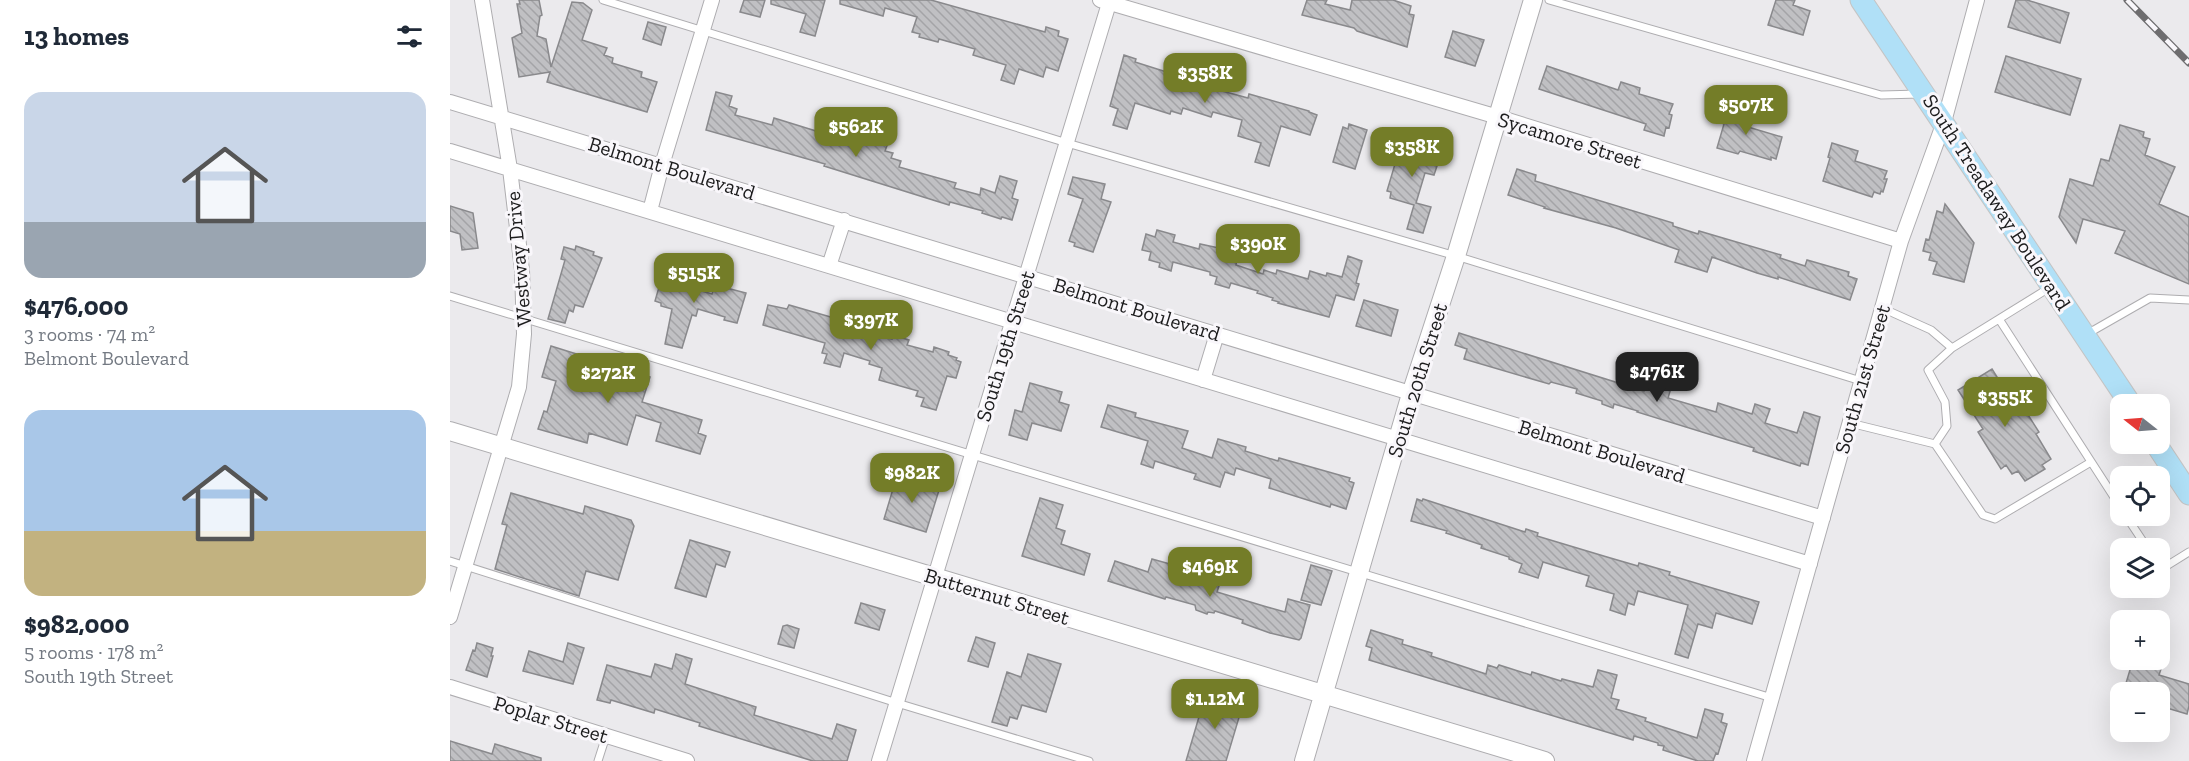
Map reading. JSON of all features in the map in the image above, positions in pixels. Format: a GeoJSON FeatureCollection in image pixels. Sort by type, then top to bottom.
{"type":"FeatureCollection","features":[{"type":"Feature","properties":{"kind":"main road","name":"South Treadaway Boulevard"},"geometry":{"type":"LineString","coordinates":[[1861,0],[1926,94],[2124,394]]}},
{"type":"Feature","properties":{"kind":"main road"},"geometry":{"type":"LineString","coordinates":[[2163,454],[2189,494]]}},
{"type":"Feature","properties":{"kind":"street","name":"Westway Drive"},"geometry":{"type":"LineString","coordinates":[[450,617],[519,387],[524,334],[522,270],[510,169],[482,0]]}},
{"type":"Feature","properties":{"kind":"street"},"geometry":{"type":"LineString","coordinates":[[650,211],[712,0]]}},
{"type":"Feature","properties":{"kind":"street","name":"South 20th Street"},"geometry":{"type":"LineString","coordinates":[[1304,761],[1411,394],[1456,256],[1533,0]]}},
{"type":"Feature","properties":{"kind":"street","name":"South 21st Street"},"geometry":{"type":"LineString","coordinates":[[1754,761],[1901,241],[1944,122],[1977,0]]}},
{"type":"Feature","properties":{"kind":"street","name":"Sycamore Street"},"geometry":{"type":"LineString","coordinates":[[1106,1],[1498,117],[1901,241]]}},
{"type":"Feature","properties":{"kind":"street","name":"South 19th Street"},"geometry":{"type":"LineString","coordinates":[[879,761],[1027,276],[1106,1]]}},
{"type":"Feature","properties":{"kind":"street","name":"Belmont Boulevard"},"geometry":{"type":"LineString","coordinates":[[450,102],[1823,518]]}},
{"type":"Feature","properties":{"kind":"street"},"geometry":{"type":"LineString","coordinates":[[450,151],[1810,564]]}},
{"type":"Feature","properties":{"kind":"street"},"geometry":{"type":"LineString","coordinates":[[829,266],[844,220]]}},
{"type":"Feature","properties":{"kind":"street"},"geometry":{"type":"LineString","coordinates":[[1203,380],[1217,334]]}},
{"type":"Feature","properties":{"kind":"street","name":"Butternut Street"},"geometry":{"type":"LineString","coordinates":[[450,431],[1545,761]]}},
{"type":"Feature","properties":{"kind":"street","name":"Poplar Street"},"geometry":{"type":"LineString","coordinates":[[450,687],[687,761]]}},
{"type":"Feature","properties":{"kind":"lane"},"geometry":{"type":"LineString","coordinates":[[603,0],[1066,143],[1456,256],[1861,381]]}},
{"type":"Feature","properties":{"kind":"lane"},"geometry":{"type":"LineString","coordinates":[[1550,0],[1881,95],[1926,94]]}},
{"type":"Feature","properties":{"kind":"lane"},"geometry":{"type":"LineString","coordinates":[[1935,444],[1947,426],[1945,402],[1928,370],[1952,348],[2052,286]]}},
{"type":"Feature","properties":{"kind":"lane"},"geometry":{"type":"LineString","coordinates":[[450,296],[1772,698]]}},
{"type":"Feature","properties":{"kind":"lane"},"geometry":{"type":"LineString","coordinates":[[2085,336],[2150,298],[2189,300]]}},
{"type":"Feature","properties":{"kind":"lane"},"geometry":{"type":"LineString","coordinates":[[1882,308],[1931,330],[1952,348]]}},
{"type":"Feature","properties":{"kind":"lane"},"geometry":{"type":"LineString","coordinates":[[1999,319],[2110,491]]}},
{"type":"Feature","properties":{"kind":"lane"},"geometry":{"type":"LineString","coordinates":[[1850,423],[1935,444],[1983,515],[1995,519],[2091,462]]}},
{"type":"Feature","properties":{"kind":"lane"},"geometry":{"type":"LineString","coordinates":[[2170,564],[2189,552]]}},
{"type":"Feature","properties":{"kind":"lane"},"geometry":{"type":"LineString","coordinates":[[450,561],[897,703],[1089,761]]}},
{"type":"Feature","properties":{"kind":"lane"},"geometry":{"type":"LineString","coordinates":[[598,761],[606,736]]}},
{"type":"Feature","properties":{"kind":"building"},"geometry":{"type":"Polygon","coordinates":[[[519,0],[539,0],[542,15],[537,36],[546,39],[551,67],[572,2],[583,3],[592,10],[582,40],[607,48],[604,55],[613,58],[612,63],[642,72],[641,77],[657,82],[647,112],[547,82],[550,72],[519,77],[512,38],[522,33],[517,4],[520,4],[519,0]]]}},
{"type":"Feature","properties":{"kind":"building"},"geometry":{"type":"Polygon","coordinates":[[[744,0],[765,0],[760,17],[740,12],[744,0]]]}},
{"type":"Feature","properties":{"kind":"building"},"geometry":{"type":"Polygon","coordinates":[[[771,0],[825,0],[815,36],[800,32],[806,14],[771,4],[771,0]]]}},
{"type":"Feature","properties":{"kind":"building"},"geometry":{"type":"Polygon","coordinates":[[[840,0],[931,0],[1045,32],[1046,27],[1059,31],[1058,36],[1068,39],[1058,71],[1046,67],[1043,77],[1019,69],[1014,84],[1001,80],[1006,65],[973,55],[975,49],[939,39],[938,42],[919,37],[920,34],[912,32],[917,17],[885,8],[883,16],[840,4],[840,0]]]}},
{"type":"Feature","properties":{"kind":"building"},"geometry":{"type":"Polygon","coordinates":[[[1307,0],[1327,0],[1325,4],[1350,10],[1352,0],[1393,0],[1411,6],[1409,14],[1414,15],[1407,47],[1357,31],[1354,28],[1302,15],[1307,0]]]}},
{"type":"Feature","properties":{"kind":"building"},"geometry":{"type":"Polygon","coordinates":[[[1776,0],[1795,0],[1793,5],[1810,11],[1803,35],[1768,25],[1776,0]]]}},
{"type":"Feature","properties":{"kind":"building"},"geometry":{"type":"Polygon","coordinates":[[[2016,0],[2027,0],[2069,13],[2060,43],[2008,27],[2016,0]]]}},
{"type":"Feature","properties":{"kind":"building"},"geometry":{"type":"Polygon","coordinates":[[[648,22],[666,27],[661,45],[643,39],[648,22]]]}},
{"type":"Feature","properties":{"kind":"building"},"geometry":{"type":"Polygon","coordinates":[[[1453,31],[1484,40],[1475,66],[1445,57],[1453,31]]]}},
{"type":"Feature","properties":{"kind":"building"},"geometry":{"type":"Polygon","coordinates":[[[1124,55],[1136,59],[1135,62],[1176,75],[1177,72],[1224,86],[1222,91],[1248,98],[1249,94],[1309,111],[1317,115],[1310,135],[1281,126],[1269,166],[1255,162],[1261,143],[1238,136],[1242,120],[1213,112],[1211,117],[1183,108],[1181,114],[1171,111],[1170,114],[1135,103],[1127,129],[1113,125],[1118,109],[1110,106],[1124,55]]]}},
{"type":"Feature","properties":{"kind":"building"},"geometry":{"type":"Polygon","coordinates":[[[2006,56],[2081,79],[2070,115],[1995,92],[2006,56]]]}},
{"type":"Feature","properties":{"kind":"building"},"geometry":{"type":"Polygon","coordinates":[[[1547,66],[1618,90],[1621,82],[1640,88],[1639,94],[1673,104],[1669,114],[1672,115],[1669,128],[1666,127],[1664,136],[1644,130],[1646,124],[1539,89],[1547,66]]]}},
{"type":"Feature","properties":{"kind":"building"},"geometry":{"type":"Polygon","coordinates":[[[716,92],[732,96],[729,106],[737,109],[735,115],[772,125],[774,118],[816,131],[819,121],[882,140],[888,143],[885,151],[893,153],[891,158],[901,161],[899,167],[956,183],[954,188],[980,195],[981,188],[995,193],[1000,176],[1017,181],[1012,198],[1018,200],[1012,220],[1002,217],[1001,219],[982,213],[983,211],[950,202],[949,205],[824,166],[825,164],[706,130],[716,92]]]}},
{"type":"Feature","properties":{"kind":"building"},"geometry":{"type":"Polygon","coordinates":[[[1727,105],[1753,113],[1748,127],[1782,137],[1776,159],[1771,157],[1771,160],[1740,151],[1738,154],[1717,148],[1727,105]]]}},
{"type":"Feature","properties":{"kind":"building"},"geometry":{"type":"Polygon","coordinates":[[[1349,124],[1367,130],[1355,169],[1333,162],[1343,127],[1348,129],[1349,124]]]}},
{"type":"Feature","properties":{"kind":"building"},"geometry":{"type":"Polygon","coordinates":[[[2120,125],[2144,132],[2143,137],[2150,139],[2145,155],[2175,167],[2159,204],[2189,217],[2189,284],[2115,253],[2125,231],[2083,219],[2076,243],[2059,217],[2070,179],[2093,186],[2101,159],[2109,161],[2120,125]]]}},
{"type":"Feature","properties":{"kind":"building"},"geometry":{"type":"Polygon","coordinates":[[[1407,137],[1425,142],[1424,145],[1433,148],[1431,157],[1439,160],[1434,175],[1425,173],[1416,203],[1431,207],[1423,233],[1407,229],[1414,205],[1390,198],[1391,192],[1387,191],[1398,154],[1394,152],[1398,138],[1407,140],[1407,137]]]}},
{"type":"Feature","properties":{"kind":"building"},"geometry":{"type":"Polygon","coordinates":[[[1832,143],[1858,151],[1855,161],[1887,171],[1883,192],[1881,191],[1880,194],[1874,192],[1872,197],[1823,181],[1832,143]]]}},
{"type":"Feature","properties":{"kind":"building"},"geometry":{"type":"Polygon","coordinates":[[[1517,169],[1536,175],[1535,181],[1673,223],[1673,226],[1698,234],[1699,231],[1781,255],[1780,258],[1805,266],[1807,260],[1849,272],[1848,276],[1857,279],[1850,300],[1778,277],[1778,279],[1757,273],[1712,257],[1707,272],[1675,262],[1679,250],[1508,195],[1517,169]]]}},
{"type":"Feature","properties":{"kind":"building"},"geometry":{"type":"Polygon","coordinates":[[[1073,177],[1105,184],[1101,199],[1111,202],[1093,252],[1074,246],[1075,243],[1069,241],[1083,199],[1068,194],[1073,177]]]}},
{"type":"Feature","properties":{"kind":"building"},"geometry":{"type":"Polygon","coordinates":[[[1945,204],[1974,243],[1964,282],[1933,274],[1937,262],[1929,260],[1931,253],[1923,251],[1926,239],[1929,240],[1937,211],[1943,213],[1945,204]]]}},
{"type":"Feature","properties":{"kind":"building"},"geometry":{"type":"Polygon","coordinates":[[[450,206],[473,213],[478,248],[462,250],[460,234],[450,231],[450,206]]]}},
{"type":"Feature","properties":{"kind":"building"},"geometry":{"type":"Polygon","coordinates":[[[1157,230],[1175,235],[1173,242],[1199,249],[1200,244],[1233,251],[1231,257],[1237,259],[1236,265],[1263,274],[1264,270],[1276,274],[1277,270],[1308,279],[1310,271],[1326,276],[1327,273],[1342,277],[1348,256],[1362,261],[1356,283],[1359,284],[1354,300],[1336,295],[1329,317],[1278,303],[1272,300],[1273,298],[1257,293],[1258,291],[1231,283],[1229,288],[1215,284],[1217,277],[1210,275],[1210,272],[1173,262],[1171,271],[1159,267],[1160,263],[1149,260],[1151,252],[1142,250],[1146,234],[1155,237],[1157,230]]]}},
{"type":"Feature","properties":{"kind":"building"},"geometry":{"type":"Polygon","coordinates":[[[576,246],[594,252],[593,255],[602,258],[583,307],[575,305],[573,312],[569,310],[565,323],[548,319],[565,260],[561,259],[564,247],[575,250],[576,246]]]}},
{"type":"Feature","properties":{"kind":"building"},"geometry":{"type":"Polygon","coordinates":[[[669,267],[687,272],[685,286],[712,294],[715,285],[746,293],[737,323],[698,309],[696,316],[692,315],[682,348],[665,344],[672,309],[661,306],[661,303],[655,301],[664,270],[668,271],[669,267]]]}},
{"type":"Feature","properties":{"kind":"building"},"geometry":{"type":"Polygon","coordinates":[[[1364,300],[1398,310],[1391,336],[1356,326],[1364,300]]]}},
{"type":"Feature","properties":{"kind":"building"},"geometry":{"type":"Polygon","coordinates":[[[768,305],[787,309],[789,305],[855,324],[854,330],[892,339],[893,335],[909,340],[907,345],[933,352],[934,347],[949,352],[948,355],[961,362],[956,378],[947,376],[936,410],[921,406],[924,398],[916,396],[918,391],[879,380],[882,368],[869,364],[870,361],[844,353],[840,367],[824,363],[827,354],[822,353],[825,343],[763,325],[768,305]]]}},
{"type":"Feature","properties":{"kind":"building"},"geometry":{"type":"Polygon","coordinates":[[[1459,333],[1644,391],[1645,388],[1647,389],[1652,371],[1674,378],[1668,398],[1716,412],[1718,403],[1752,414],[1755,404],[1770,409],[1765,423],[1797,433],[1804,412],[1820,417],[1808,465],[1801,463],[1800,466],[1753,451],[1754,448],[1638,411],[1614,404],[1613,408],[1602,404],[1602,401],[1576,393],[1577,389],[1551,382],[1549,384],[1464,359],[1467,349],[1455,345],[1459,333]]]}},
{"type":"Feature","properties":{"kind":"building"},"geometry":{"type":"Polygon","coordinates":[[[551,346],[650,377],[642,402],[702,420],[698,433],[706,436],[700,454],[656,441],[661,423],[636,415],[627,445],[589,433],[587,443],[538,429],[544,411],[547,412],[556,381],[542,377],[551,346]]]}},
{"type":"Feature","properties":{"kind":"building"},"geometry":{"type":"Polygon","coordinates":[[[1992,369],[2002,385],[1994,389],[2009,412],[2021,404],[2039,432],[2036,434],[2051,459],[2042,465],[2045,469],[2025,481],[2018,471],[2012,474],[2006,465],[2001,469],[1978,432],[1983,429],[1958,390],[1992,369]]]}},
{"type":"Feature","properties":{"kind":"building"},"geometry":{"type":"Polygon","coordinates":[[[1030,383],[1062,392],[1059,402],[1069,405],[1061,431],[1032,423],[1027,440],[1009,435],[1015,410],[1022,412],[1030,383]]]}},
{"type":"Feature","properties":{"kind":"building"},"geometry":{"type":"Polygon","coordinates":[[[1108,405],[1136,413],[1135,417],[1188,431],[1182,448],[1212,458],[1218,439],[1246,447],[1245,451],[1278,461],[1279,458],[1350,478],[1349,481],[1354,483],[1346,509],[1331,504],[1330,507],[1269,488],[1271,479],[1236,468],[1234,475],[1225,472],[1220,487],[1194,479],[1196,474],[1155,461],[1153,468],[1141,464],[1148,441],[1101,427],[1108,405]]]}},
{"type":"Feature","properties":{"kind":"building"},"geometry":{"type":"Polygon","coordinates":[[[910,477],[940,487],[926,532],[884,519],[896,479],[909,483],[910,477]]]}},
{"type":"Feature","properties":{"kind":"building"},"geometry":{"type":"Polygon","coordinates":[[[511,493],[583,514],[585,506],[631,520],[634,526],[618,580],[586,571],[579,596],[495,569],[507,525],[502,524],[511,493]]]}},
{"type":"Feature","properties":{"kind":"building"},"geometry":{"type":"Polygon","coordinates":[[[1040,498],[1063,505],[1056,528],[1065,531],[1061,544],[1090,554],[1084,575],[1022,556],[1040,498]]]}},
{"type":"Feature","properties":{"kind":"building"},"geometry":{"type":"Polygon","coordinates":[[[1417,499],[1525,532],[1526,529],[1538,533],[1537,536],[1638,566],[1639,563],[1670,572],[1669,575],[1759,602],[1752,624],[1716,613],[1712,628],[1698,624],[1688,658],[1675,654],[1688,605],[1638,591],[1634,605],[1628,603],[1625,615],[1610,610],[1614,594],[1586,586],[1589,576],[1543,562],[1538,578],[1519,572],[1522,564],[1509,557],[1481,548],[1482,545],[1446,533],[1447,531],[1411,521],[1417,499]]]}},
{"type":"Feature","properties":{"kind":"building"},"geometry":{"type":"Polygon","coordinates":[[[690,540],[730,552],[725,567],[716,564],[706,597],[675,588],[690,540]]]}},
{"type":"Feature","properties":{"kind":"building"},"geometry":{"type":"Polygon","coordinates":[[[1152,559],[1181,567],[1180,571],[1220,583],[1217,592],[1267,607],[1285,612],[1288,599],[1310,605],[1301,638],[1299,640],[1270,633],[1242,623],[1243,620],[1215,611],[1207,614],[1196,610],[1195,605],[1166,597],[1165,599],[1108,581],[1115,561],[1148,572],[1152,559]]]}},
{"type":"Feature","properties":{"kind":"building"},"geometry":{"type":"Polygon","coordinates":[[[1311,565],[1332,571],[1321,605],[1301,600],[1311,565]]]}},
{"type":"Feature","properties":{"kind":"building"},"geometry":{"type":"Polygon","coordinates":[[[861,603],[885,610],[879,630],[855,623],[861,603]]]}},
{"type":"Feature","properties":{"kind":"building"},"geometry":{"type":"Polygon","coordinates":[[[783,626],[799,629],[794,648],[778,644],[783,626]]]}},
{"type":"Feature","properties":{"kind":"building"},"geometry":{"type":"Polygon","coordinates":[[[1371,630],[1403,640],[1402,644],[1432,653],[1431,656],[1486,674],[1488,665],[1497,668],[1499,665],[1531,675],[1532,672],[1561,681],[1562,679],[1593,687],[1598,670],[1617,675],[1611,698],[1619,700],[1616,709],[1646,718],[1645,721],[1697,738],[1705,709],[1723,714],[1721,722],[1727,724],[1718,754],[1716,753],[1713,761],[1698,761],[1663,750],[1664,746],[1658,743],[1634,736],[1633,740],[1369,660],[1372,648],[1366,646],[1371,630]]]}},
{"type":"Feature","properties":{"kind":"building"},"geometry":{"type":"Polygon","coordinates":[[[976,637],[995,643],[988,667],[968,661],[976,637]]]}},
{"type":"Feature","properties":{"kind":"building"},"geometry":{"type":"Polygon","coordinates":[[[477,643],[493,648],[487,677],[466,670],[477,643]]]}},
{"type":"Feature","properties":{"kind":"building"},"geometry":{"type":"Polygon","coordinates":[[[568,643],[584,648],[573,684],[523,671],[529,651],[563,662],[568,643]]]}},
{"type":"Feature","properties":{"kind":"building"},"geometry":{"type":"Polygon","coordinates":[[[676,654],[692,659],[685,684],[756,707],[754,715],[832,739],[837,724],[856,730],[847,761],[813,761],[699,726],[700,723],[655,709],[654,713],[611,700],[610,703],[597,700],[607,665],[651,677],[655,664],[672,669],[676,654]]]}},
{"type":"Feature","properties":{"kind":"building"},"geometry":{"type":"Polygon","coordinates":[[[1028,654],[1061,664],[1046,712],[1022,705],[1017,719],[1010,717],[1007,726],[992,722],[1007,672],[1021,677],[1028,654]]]}},
{"type":"Feature","properties":{"kind":"building"},"geometry":{"type":"Polygon","coordinates":[[[2130,670],[2161,670],[2159,675],[2189,684],[2187,714],[2170,709],[2170,682],[2126,682],[2130,670]]]}},
{"type":"Feature","properties":{"kind":"building"},"geometry":{"type":"Polygon","coordinates":[[[1206,693],[1243,704],[1226,761],[1186,761],[1206,693]]]}},
{"type":"Feature","properties":{"kind":"building"},"geometry":{"type":"Polygon","coordinates":[[[450,741],[492,754],[495,744],[541,758],[541,761],[450,761],[450,741]]]}},
{"type":"Feature","properties":{"kind":"railway"},"geometry":{"type":"LineString","coordinates":[[2127,0],[2189,63]]}}]}
